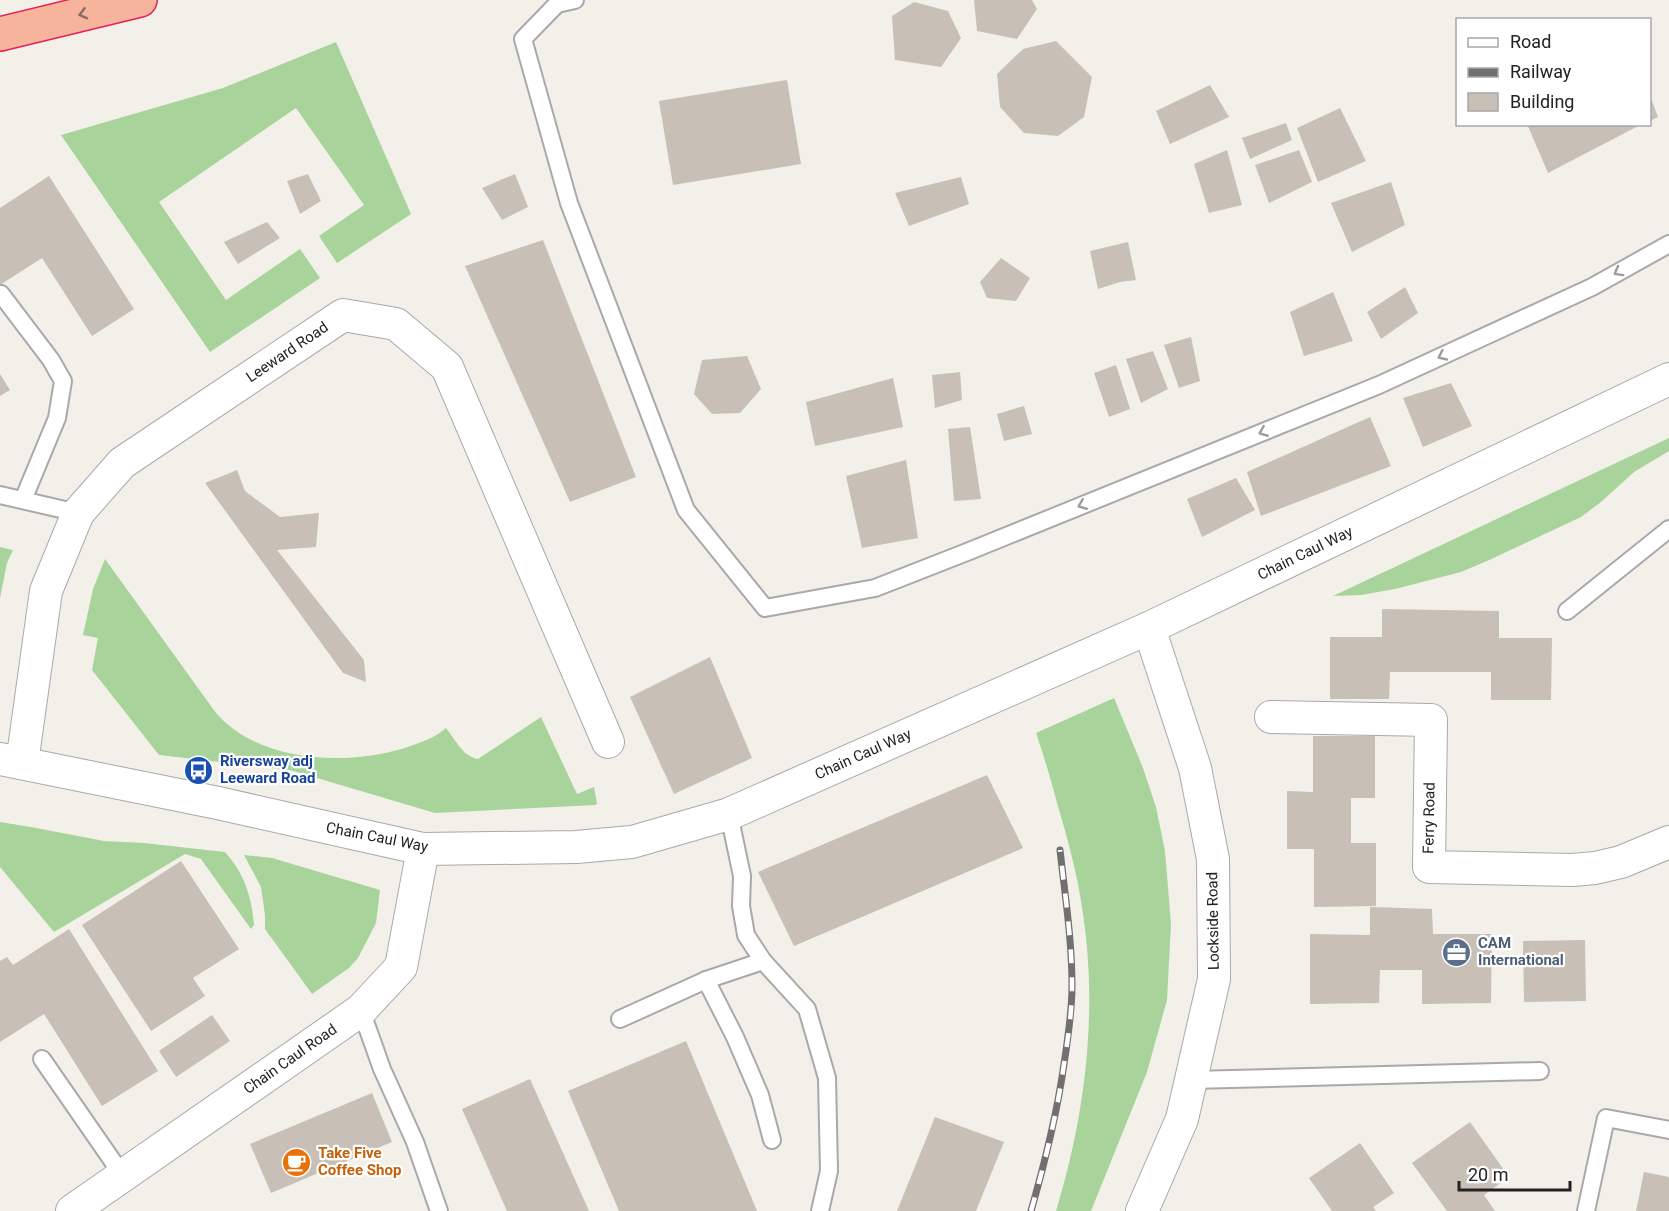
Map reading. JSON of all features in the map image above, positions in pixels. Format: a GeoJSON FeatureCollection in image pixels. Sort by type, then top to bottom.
{"type":"FeatureCollection","features":[{"type":"Feature","properties":{"kind":"highway"},"geometry":{"type":"LineString","coordinates":[[0,34],[140,0]]}},
{"type":"Feature","properties":{"kind":"street","name":"Leeward Road"},"geometry":{"type":"LineString","coordinates":[[11,761],[46,591],[78,513],[122,463],[342,315],[396,324],[447,367],[608,742]]}},
{"type":"Feature","properties":{"kind":"street","name":"Chain Caul Way"},"geometry":{"type":"LineString","coordinates":[[11,761],[423,849],[576,847],[633,842],[729,814],[1149,628],[1669,379]]}},
{"type":"Feature","properties":{"kind":"street","name":"Lockside Road"},"geometry":{"type":"LineString","coordinates":[[1142,1211],[1182,1119],[1214,980],[1213,859],[1196,768],[1149,628]]}},
{"type":"Feature","properties":{"kind":"street","name":"Ferry Road"},"geometry":{"type":"LineString","coordinates":[[1271,717],[1431,720],[1429,867],[1572,870],[1595,868],[1621,862],[1669,842]]}},
{"type":"Feature","properties":{"kind":"street","name":"Chain Caul Road"},"geometry":{"type":"LineString","coordinates":[[72,1211],[361,1010],[401,968],[423,849]]}},
{"type":"Feature","properties":{"kind":"lane"},"geometry":{"type":"LineString","coordinates":[[574,0],[557,4],[524,39],[569,203],[686,510],[765,608],[875,588],[978,547],[1379,385],[1592,287],[1669,244]]}},
{"type":"Feature","properties":{"kind":"lane"},"geometry":{"type":"LineString","coordinates":[[1,294],[51,360],[63,381],[57,418],[23,501]]}},
{"type":"Feature","properties":{"kind":"lane"},"geometry":{"type":"LineString","coordinates":[[0,495],[78,513]]}},
{"type":"Feature","properties":{"kind":"lane"},"geometry":{"type":"LineString","coordinates":[[1567,611],[1669,529]]}},
{"type":"Feature","properties":{"kind":"lane"},"geometry":{"type":"LineString","coordinates":[[729,814],[742,876],[741,906],[746,935],[763,961],[807,1009],[827,1078],[829,1171],[820,1211]]}},
{"type":"Feature","properties":{"kind":"lane"},"geometry":{"type":"LineString","coordinates":[[620,1019],[706,980],[763,961]]}},
{"type":"Feature","properties":{"kind":"lane"},"geometry":{"type":"LineString","coordinates":[[706,980],[735,1037],[760,1095],[772,1140]]}},
{"type":"Feature","properties":{"kind":"lane"},"geometry":{"type":"LineString","coordinates":[[361,1010],[382,1069],[415,1142],[439,1211]]}},
{"type":"Feature","properties":{"kind":"lane"},"geometry":{"type":"LineString","coordinates":[[42,1059],[123,1176]]}},
{"type":"Feature","properties":{"kind":"lane"},"geometry":{"type":"LineString","coordinates":[[1191,1080],[1540,1071]]}},
{"type":"Feature","properties":{"kind":"lane"},"geometry":{"type":"LineString","coordinates":[[1586,1211],[1606,1118],[1669,1130]]}},
{"type":"Feature","properties":{"kind":"green space"},"geometry":{"type":"Polygon","coordinates":[[[336,42],[411,214],[337,263],[319,236],[364,205],[296,108],[159,202],[226,300],[300,249],[320,278],[210,352],[61,135],[223,88],[336,42]]]}},
{"type":"Feature","properties":{"kind":"green space"},"geometry":{"type":"Polygon","coordinates":[[[1669,438],[1669,451],[1634,472],[1581,517],[1461,572],[1395,589],[1361,595],[1333,596],[1669,438]]]}},
{"type":"Feature","properties":{"kind":"green space"},"geometry":{"type":"Polygon","coordinates":[[[0,547],[13,550],[7,563],[0,598],[0,547]]]}},
{"type":"Feature","properties":{"kind":"green space"},"geometry":{"type":"Polygon","coordinates":[[[105,559],[216,713],[234,730],[256,742],[279,751],[304,756],[356,757],[405,748],[432,737],[446,728],[468,755],[478,759],[541,717],[577,794],[594,787],[597,803],[596,805],[435,813],[290,770],[159,755],[92,670],[98,638],[83,635],[93,589],[105,559]]]}},
{"type":"Feature","properties":{"kind":"green space"},"geometry":{"type":"Polygon","coordinates":[[[1114,698],[1143,768],[1156,807],[1165,851],[1171,924],[1167,1000],[1147,1072],[1091,1211],[1056,1211],[1075,1139],[1081,1102],[1089,1026],[1089,989],[1087,951],[1078,886],[1065,831],[1036,733],[1114,698]]]}},
{"type":"Feature","properties":{"kind":"green space"},"geometry":{"type":"Polygon","coordinates":[[[0,822],[104,841],[225,852],[237,868],[246,886],[254,925],[251,929],[201,859],[185,854],[54,932],[0,867],[0,822]]]}},
{"type":"Feature","properties":{"kind":"green space"},"geometry":{"type":"Polygon","coordinates":[[[244,855],[272,858],[380,890],[376,923],[358,958],[349,968],[312,994],[265,929],[261,887],[244,855]]]}},
{"type":"Feature","properties":{"kind":"building"},"geometry":{"type":"Polygon","coordinates":[[[974,0],[1032,0],[1037,9],[1017,39],[977,31],[974,0]]]}},
{"type":"Feature","properties":{"kind":"building"},"geometry":{"type":"Polygon","coordinates":[[[914,2],[948,11],[961,38],[941,67],[895,60],[892,16],[914,2]]]}},
{"type":"Feature","properties":{"kind":"building"},"geometry":{"type":"Polygon","coordinates":[[[1056,41],[1092,77],[1084,117],[1058,136],[1024,133],[1000,107],[997,74],[1023,49],[1056,41]]]}},
{"type":"Feature","properties":{"kind":"building"},"geometry":{"type":"Polygon","coordinates":[[[787,80],[801,164],[673,185],[659,101],[787,80]]]}},
{"type":"Feature","properties":{"kind":"building"},"geometry":{"type":"Polygon","coordinates":[[[1210,85],[1229,117],[1170,144],[1156,111],[1210,85]]]}},
{"type":"Feature","properties":{"kind":"building"},"geometry":{"type":"Polygon","coordinates":[[[1651,99],[1658,117],[1651,120],[1651,99]]]}},
{"type":"Feature","properties":{"kind":"building"},"geometry":{"type":"Polygon","coordinates":[[[1340,108],[1366,161],[1318,182],[1297,128],[1340,108]]]}},
{"type":"Feature","properties":{"kind":"building"},"geometry":{"type":"Polygon","coordinates":[[[1286,123],[1292,140],[1250,159],[1242,138],[1286,123]]]}},
{"type":"Feature","properties":{"kind":"building"},"geometry":{"type":"Polygon","coordinates":[[[1528,126],[1638,126],[1548,173],[1528,126]]]}},
{"type":"Feature","properties":{"kind":"building"},"geometry":{"type":"Polygon","coordinates":[[[1227,150],[1242,205],[1209,213],[1194,164],[1227,150]]]}},
{"type":"Feature","properties":{"kind":"building"},"geometry":{"type":"Polygon","coordinates":[[[1299,150],[1312,182],[1269,203],[1255,165],[1299,150]]]}},
{"type":"Feature","properties":{"kind":"building"},"geometry":{"type":"Polygon","coordinates":[[[308,174],[321,201],[300,214],[287,181],[308,174]]]}},
{"type":"Feature","properties":{"kind":"building"},"geometry":{"type":"Polygon","coordinates":[[[515,174],[528,207],[502,220],[482,188],[515,174]]]}},
{"type":"Feature","properties":{"kind":"building"},"geometry":{"type":"Polygon","coordinates":[[[49,176],[134,309],[92,336],[42,258],[0,285],[0,208],[49,176]]]}},
{"type":"Feature","properties":{"kind":"building"},"geometry":{"type":"Polygon","coordinates":[[[961,177],[969,204],[909,226],[895,193],[961,177]]]}},
{"type":"Feature","properties":{"kind":"building"},"geometry":{"type":"Polygon","coordinates":[[[1391,182],[1405,225],[1352,252],[1331,203],[1391,182]]]}},
{"type":"Feature","properties":{"kind":"building"},"geometry":{"type":"Polygon","coordinates":[[[267,222],[280,238],[238,264],[224,242],[267,222]]]}},
{"type":"Feature","properties":{"kind":"building"},"geometry":{"type":"Polygon","coordinates":[[[543,240],[636,477],[570,502],[465,266],[543,240]]]}},
{"type":"Feature","properties":{"kind":"building"},"geometry":{"type":"Polygon","coordinates":[[[1128,242],[1136,280],[1098,289],[1090,251],[1128,242]]]}},
{"type":"Feature","properties":{"kind":"building"},"geometry":{"type":"Polygon","coordinates":[[[1001,258],[1030,278],[1016,301],[987,298],[980,282],[1001,258]]]}},
{"type":"Feature","properties":{"kind":"building"},"geometry":{"type":"Polygon","coordinates":[[[1405,287],[1418,313],[1381,339],[1367,312],[1405,287]]]}},
{"type":"Feature","properties":{"kind":"building"},"geometry":{"type":"Polygon","coordinates":[[[1333,292],[1353,341],[1304,356],[1290,312],[1333,292]]]}},
{"type":"Feature","properties":{"kind":"building"},"geometry":{"type":"Polygon","coordinates":[[[1191,337],[1200,381],[1179,388],[1164,345],[1191,337]]]}},
{"type":"Feature","properties":{"kind":"building"},"geometry":{"type":"Polygon","coordinates":[[[1153,351],[1168,389],[1141,403],[1126,359],[1153,351]]]}},
{"type":"Feature","properties":{"kind":"building"},"geometry":{"type":"Polygon","coordinates":[[[747,356],[761,389],[740,413],[712,414],[694,394],[702,360],[747,356]]]}},
{"type":"Feature","properties":{"kind":"building"},"geometry":{"type":"Polygon","coordinates":[[[1116,365],[1130,409],[1109,417],[1094,373],[1116,365]]]}},
{"type":"Feature","properties":{"kind":"building"},"geometry":{"type":"Polygon","coordinates":[[[960,372],[962,400],[935,408],[932,375],[960,372]]]}},
{"type":"Feature","properties":{"kind":"building"},"geometry":{"type":"Polygon","coordinates":[[[0,374],[10,390],[0,396],[0,374]]]}},
{"type":"Feature","properties":{"kind":"building"},"geometry":{"type":"Polygon","coordinates":[[[893,378],[903,427],[815,446],[806,402],[893,378]]]}},
{"type":"Feature","properties":{"kind":"building"},"geometry":{"type":"Polygon","coordinates":[[[1451,383],[1472,426],[1423,447],[1403,398],[1451,383]]]}},
{"type":"Feature","properties":{"kind":"building"},"geometry":{"type":"Polygon","coordinates":[[[1024,406],[1032,434],[1004,441],[997,414],[1024,406]]]}},
{"type":"Feature","properties":{"kind":"building"},"geometry":{"type":"Polygon","coordinates":[[[1370,417],[1391,466],[1261,516],[1247,472],[1370,417]]]}},
{"type":"Feature","properties":{"kind":"building"},"geometry":{"type":"Polygon","coordinates":[[[970,427],[981,499],[954,501],[948,429],[970,427]]]}},
{"type":"Feature","properties":{"kind":"building"},"geometry":{"type":"Polygon","coordinates":[[[906,460],[918,538],[862,548],[846,476],[906,460]]]}},
{"type":"Feature","properties":{"kind":"building"},"geometry":{"type":"Polygon","coordinates":[[[237,470],[245,491],[280,517],[319,513],[316,547],[277,550],[364,660],[366,682],[343,673],[205,483],[237,470]]]}},
{"type":"Feature","properties":{"kind":"building"},"geometry":{"type":"Polygon","coordinates":[[[1236,478],[1255,510],[1202,537],[1187,499],[1236,478]]]}},
{"type":"Feature","properties":{"kind":"building"},"geometry":{"type":"Polygon","coordinates":[[[1382,609],[1499,611],[1499,638],[1552,638],[1551,700],[1491,700],[1491,672],[1390,672],[1389,699],[1330,699],[1330,637],[1382,637],[1382,609]]]}},
{"type":"Feature","properties":{"kind":"building"},"geometry":{"type":"Polygon","coordinates":[[[710,657],[752,758],[674,794],[630,697],[710,657]]]}},
{"type":"Feature","properties":{"kind":"building"},"geometry":{"type":"Polygon","coordinates":[[[1313,736],[1375,736],[1375,798],[1351,798],[1351,843],[1376,843],[1376,906],[1314,907],[1314,849],[1287,849],[1287,791],[1313,792],[1313,736]]]}},
{"type":"Feature","properties":{"kind":"building"},"geometry":{"type":"Polygon","coordinates":[[[987,775],[1023,848],[794,946],[758,872],[987,775]]]}},
{"type":"Feature","properties":{"kind":"building"},"geometry":{"type":"Polygon","coordinates":[[[181,861],[239,949],[193,978],[205,996],[151,1031],[82,925],[181,861]]]}},
{"type":"Feature","properties":{"kind":"building"},"geometry":{"type":"Polygon","coordinates":[[[1370,907],[1432,909],[1433,934],[1492,934],[1491,1003],[1422,1004],[1422,970],[1380,970],[1379,1003],[1310,1004],[1310,934],[1370,935],[1370,907]]]}},
{"type":"Feature","properties":{"kind":"building"},"geometry":{"type":"Polygon","coordinates":[[[69,929],[158,1071],[102,1106],[44,1014],[0,1042],[0,961],[7,957],[13,965],[69,929]]]}},
{"type":"Feature","properties":{"kind":"building"},"geometry":{"type":"Polygon","coordinates":[[[1585,940],[1586,1001],[1524,1002],[1523,941],[1585,940]]]}},
{"type":"Feature","properties":{"kind":"building"},"geometry":{"type":"Polygon","coordinates":[[[212,1015],[230,1041],[176,1077],[159,1051],[212,1015]]]}},
{"type":"Feature","properties":{"kind":"building"},"geometry":{"type":"Polygon","coordinates":[[[686,1041],[757,1211],[619,1211],[568,1091],[686,1041]]]}},
{"type":"Feature","properties":{"kind":"building"},"geometry":{"type":"Polygon","coordinates":[[[530,1079],[589,1211],[507,1211],[462,1109],[530,1079]]]}},
{"type":"Feature","properties":{"kind":"building"},"geometry":{"type":"Polygon","coordinates":[[[372,1093],[392,1142],[271,1193],[250,1144],[372,1093]]]}},
{"type":"Feature","properties":{"kind":"building"},"geometry":{"type":"Polygon","coordinates":[[[935,1117],[1004,1142],[976,1211],[897,1211],[935,1117]]]}},
{"type":"Feature","properties":{"kind":"building"},"geometry":{"type":"Polygon","coordinates":[[[1470,1122],[1509,1177],[1484,1195],[1495,1211],[1447,1211],[1412,1163],[1470,1122]]]}},
{"type":"Feature","properties":{"kind":"building"},"geometry":{"type":"Polygon","coordinates":[[[1360,1143],[1394,1193],[1373,1207],[1376,1211],[1332,1211],[1309,1178],[1360,1143]]]}},
{"type":"Feature","properties":{"kind":"building"},"geometry":{"type":"Polygon","coordinates":[[[1644,1172],[1669,1177],[1669,1211],[1636,1211],[1644,1172]]]}},
{"type":"Feature","properties":{"kind":"railway"},"geometry":{"type":"LineString","coordinates":[[1031,1211],[1058,1101],[1071,1005],[1071,952],[1060,850]]}},
{"type":"Feature","properties":{"kind":"place","name":"Riversway adj Leeward Road"},"geometry":{"type":"Point","coordinates":[199,770]}},
{"type":"Feature","properties":{"kind":"place","name":"CAM International"},"geometry":{"type":"Point","coordinates":[1457,952]}},
{"type":"Feature","properties":{"kind":"place","name":"Take Five Coffee Shop"},"geometry":{"type":"Point","coordinates":[297,1162]}}]}
